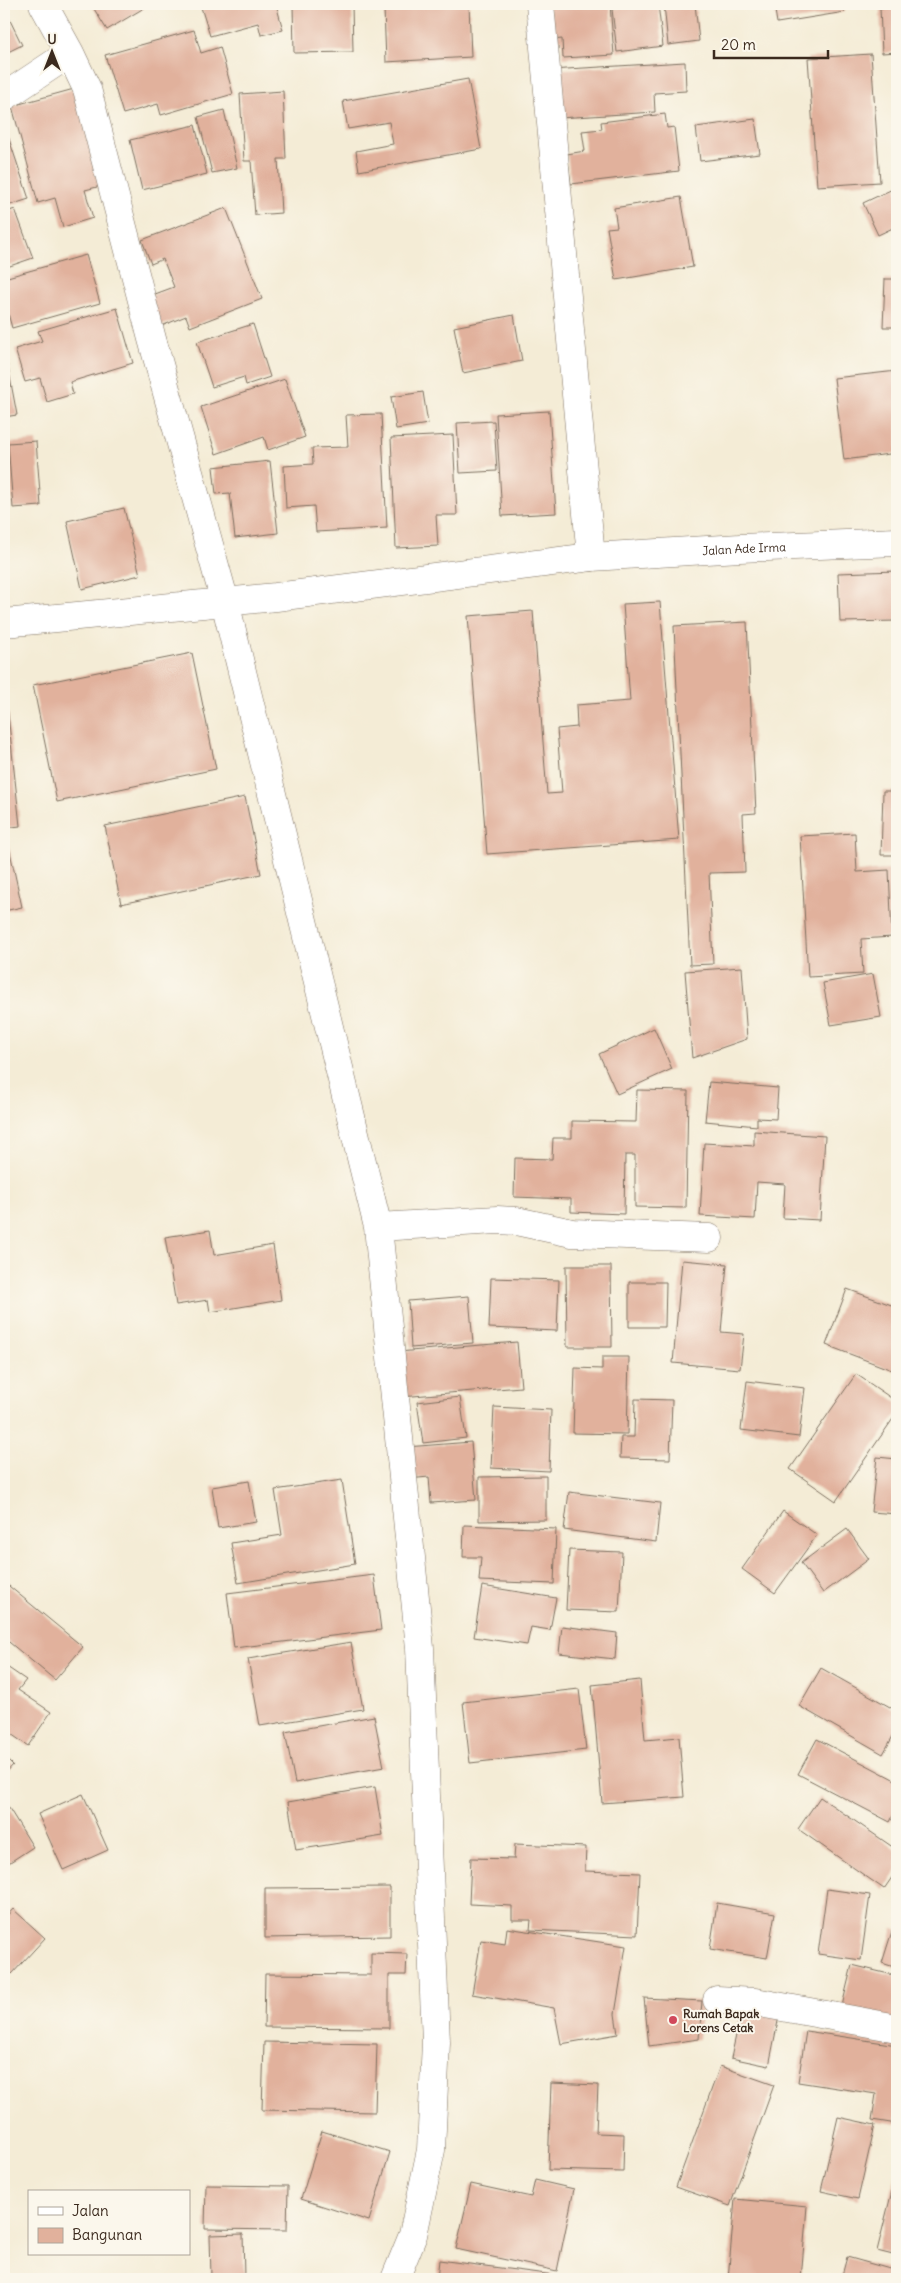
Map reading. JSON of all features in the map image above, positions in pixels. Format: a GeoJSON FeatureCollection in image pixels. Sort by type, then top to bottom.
{"type":"FeatureCollection","features":[{"type":"Feature","properties":{"kind":"street"},"geometry":{"type":"LineString","coordinates":[[43,4],[70,53],[86,89],[152,339],[225,602],[378,1227],[420,1648],[436,2042],[431,2150],[413,2235],[395,2279]]}},
{"type":"Feature","properties":{"kind":"street"},"geometry":{"type":"LineString","coordinates":[[540,4],[591,557]]}},
{"type":"Feature","properties":{"kind":"street"},"geometry":{"type":"LineString","coordinates":[[4,97],[70,53]]}},
{"type":"Feature","properties":{"kind":"street","name":"Jalan Ade Irma"},"geometry":{"type":"LineString","coordinates":[[4,623],[276,597],[591,557],[740,548],[897,542]]}},
{"type":"Feature","properties":{"kind":"street"},"geometry":{"type":"LineString","coordinates":[[378,1227],[507,1221],[572,1233],[708,1238]]}},
{"type":"Feature","properties":{"kind":"street"},"geometry":{"type":"LineString","coordinates":[[717,2000],[755,2002],[897,2028]]}},
{"type":"Feature","properties":{"kind":"building"},"geometry":{"type":"Polygon","coordinates":[[[91,4],[148,4],[149,5],[107,30],[91,4]]]}},
{"type":"Feature","properties":{"kind":"building"},"geometry":{"type":"Polygon","coordinates":[[[200,4],[276,4],[283,30],[261,35],[258,23],[210,36],[200,4]]]}},
{"type":"Feature","properties":{"kind":"building"},"geometry":{"type":"Polygon","coordinates":[[[293,4],[352,4],[353,52],[294,53],[293,4]]]}},
{"type":"Feature","properties":{"kind":"building"},"geometry":{"type":"Polygon","coordinates":[[[469,4],[471,57],[386,62],[384,9],[469,4]]]}},
{"type":"Feature","properties":{"kind":"building"},"geometry":{"type":"Polygon","coordinates":[[[549,4],[610,4],[614,55],[563,58],[562,39],[552,40],[549,4]]]}},
{"type":"Feature","properties":{"kind":"building"},"geometry":{"type":"Polygon","coordinates":[[[658,4],[663,46],[617,52],[612,9],[658,4]]]}},
{"type":"Feature","properties":{"kind":"building"},"geometry":{"type":"Polygon","coordinates":[[[664,4],[695,4],[699,41],[668,45],[664,4]]]}},
{"type":"Feature","properties":{"kind":"building"},"geometry":{"type":"Polygon","coordinates":[[[774,4],[844,4],[845,12],[777,23],[774,4]]]}},
{"type":"Feature","properties":{"kind":"building"},"geometry":{"type":"Polygon","coordinates":[[[897,7],[897,52],[882,53],[880,8],[897,7]]]}},
{"type":"Feature","properties":{"kind":"building"},"geometry":{"type":"Polygon","coordinates":[[[4,8],[22,45],[4,54],[4,8]]]}},
{"type":"Feature","properties":{"kind":"building"},"geometry":{"type":"Polygon","coordinates":[[[194,30],[201,53],[220,47],[233,94],[161,115],[158,104],[123,114],[105,55],[194,30]]]}},
{"type":"Feature","properties":{"kind":"building"},"geometry":{"type":"Polygon","coordinates":[[[871,54],[880,182],[817,186],[808,58],[871,54]]]}},
{"type":"Feature","properties":{"kind":"building"},"geometry":{"type":"Polygon","coordinates":[[[685,62],[686,91],[654,93],[655,112],[559,118],[550,70],[685,62]]]}},
{"type":"Feature","properties":{"kind":"building"},"geometry":{"type":"Polygon","coordinates":[[[468,79],[481,149],[359,171],[356,151],[393,144],[389,122],[348,129],[343,101],[468,79]]]}},
{"type":"Feature","properties":{"kind":"building"},"geometry":{"type":"Polygon","coordinates":[[[74,89],[101,186],[85,190],[93,218],[63,227],[55,198],[38,203],[12,106],[74,89]]]}},
{"type":"Feature","properties":{"kind":"building"},"geometry":{"type":"Polygon","coordinates":[[[283,91],[286,159],[278,159],[281,213],[255,215],[251,161],[244,161],[240,94],[283,91]]]}},
{"type":"Feature","properties":{"kind":"building"},"geometry":{"type":"Polygon","coordinates":[[[224,110],[237,168],[212,173],[198,117],[224,110]]]}},
{"type":"Feature","properties":{"kind":"building"},"geometry":{"type":"Polygon","coordinates":[[[665,114],[667,128],[674,127],[679,171],[571,184],[567,154],[585,151],[582,131],[602,129],[601,122],[665,114]]]}},
{"type":"Feature","properties":{"kind":"building"},"geometry":{"type":"Polygon","coordinates":[[[755,119],[760,154],[700,161],[696,127],[755,119]]]}},
{"type":"Feature","properties":{"kind":"building"},"geometry":{"type":"Polygon","coordinates":[[[195,125],[207,174],[142,190],[130,140],[195,125]]]}},
{"type":"Feature","properties":{"kind":"building"},"geometry":{"type":"Polygon","coordinates":[[[8,136],[29,199],[4,207],[4,137],[8,136]]]}},
{"type":"Feature","properties":{"kind":"building"},"geometry":{"type":"Polygon","coordinates":[[[897,187],[897,226],[878,235],[863,203],[897,187]]]}},
{"type":"Feature","properties":{"kind":"building"},"geometry":{"type":"Polygon","coordinates":[[[681,197],[693,267],[616,280],[607,228],[617,227],[614,208],[681,197]]]}},
{"type":"Feature","properties":{"kind":"building"},"geometry":{"type":"Polygon","coordinates":[[[226,208],[262,299],[190,327],[186,316],[159,327],[147,297],[174,287],[163,259],[151,264],[142,240],[226,208]]]}},
{"type":"Feature","properties":{"kind":"building"},"geometry":{"type":"Polygon","coordinates":[[[15,209],[33,258],[4,268],[4,213],[15,209]]]}},
{"type":"Feature","properties":{"kind":"building"},"geometry":{"type":"Polygon","coordinates":[[[86,255],[100,303],[12,328],[4,299],[4,278],[86,255]]]}},
{"type":"Feature","properties":{"kind":"building"},"geometry":{"type":"Polygon","coordinates":[[[885,279],[897,279],[897,327],[883,327],[885,279]]]}},
{"type":"Feature","properties":{"kind":"building"},"geometry":{"type":"Polygon","coordinates":[[[117,308],[133,363],[70,382],[73,394],[47,402],[40,378],[25,382],[15,349],[42,341],[38,331],[117,308]]]}},
{"type":"Feature","properties":{"kind":"building"},"geometry":{"type":"Polygon","coordinates":[[[514,315],[522,361],[463,373],[454,327],[514,315]]]}},
{"type":"Feature","properties":{"kind":"building"},"geometry":{"type":"Polygon","coordinates":[[[253,324],[270,377],[246,385],[244,377],[212,387],[197,342],[253,324]]]}},
{"type":"Feature","properties":{"kind":"building"},"geometry":{"type":"Polygon","coordinates":[[[4,351],[17,415],[4,417],[4,351]]]}},
{"type":"Feature","properties":{"kind":"building"},"geometry":{"type":"Polygon","coordinates":[[[897,371],[897,453],[844,460],[834,378],[897,371]]]}},
{"type":"Feature","properties":{"kind":"building"},"geometry":{"type":"Polygon","coordinates":[[[285,379],[305,437],[268,450],[264,437],[216,454],[201,407],[285,379]]]}},
{"type":"Feature","properties":{"kind":"building"},"geometry":{"type":"Polygon","coordinates":[[[423,392],[428,424],[396,429],[391,397],[423,392]]]}},
{"type":"Feature","properties":{"kind":"building"},"geometry":{"type":"Polygon","coordinates":[[[549,411],[556,513],[502,516],[496,414],[549,411]]]}},
{"type":"Feature","properties":{"kind":"building"},"geometry":{"type":"Polygon","coordinates":[[[381,414],[387,528],[316,532],[314,506],[286,508],[284,466],[313,464],[312,448],[348,447],[346,415],[381,414]]]}},
{"type":"Feature","properties":{"kind":"building"},"geometry":{"type":"Polygon","coordinates":[[[494,421],[497,471],[460,473],[457,423],[494,421]]]}},
{"type":"Feature","properties":{"kind":"building"},"geometry":{"type":"Polygon","coordinates":[[[453,435],[457,515],[436,515],[438,546],[396,548],[391,438],[453,435]]]}},
{"type":"Feature","properties":{"kind":"building"},"geometry":{"type":"Polygon","coordinates":[[[36,441],[41,506],[13,508],[8,443],[36,441]]]}},
{"type":"Feature","properties":{"kind":"building"},"geometry":{"type":"Polygon","coordinates":[[[270,461],[278,533],[235,538],[230,493],[216,494],[213,467],[270,461]]]}},
{"type":"Feature","properties":{"kind":"building"},"geometry":{"type":"Polygon","coordinates":[[[124,508],[140,575],[82,589],[67,521],[124,508]]]}},
{"type":"Feature","properties":{"kind":"building"},"geometry":{"type":"Polygon","coordinates":[[[897,571],[897,621],[840,622],[838,573],[897,571]]]}},
{"type":"Feature","properties":{"kind":"building"},"geometry":{"type":"Polygon","coordinates":[[[660,602],[679,840],[487,854],[468,616],[533,611],[547,794],[562,793],[557,729],[577,727],[576,705],[630,701],[623,604],[660,602]]]}},
{"type":"Feature","properties":{"kind":"building"},"geometry":{"type":"Polygon","coordinates":[[[747,622],[756,813],[743,814],[745,872],[709,873],[713,964],[690,965],[674,626],[747,622]]]}},
{"type":"Feature","properties":{"kind":"building"},"geometry":{"type":"Polygon","coordinates":[[[192,653],[216,769],[57,802],[33,685],[192,653]]]}},
{"type":"Feature","properties":{"kind":"building"},"geometry":{"type":"Polygon","coordinates":[[[4,677],[20,826],[4,828],[4,677]]]}},
{"type":"Feature","properties":{"kind":"building"},"geometry":{"type":"Polygon","coordinates":[[[895,688],[897,688],[897,721],[896,721],[895,688]]]}},
{"type":"Feature","properties":{"kind":"building"},"geometry":{"type":"Polygon","coordinates":[[[883,791],[897,791],[897,855],[881,855],[883,791]]]}},
{"type":"Feature","properties":{"kind":"building"},"geometry":{"type":"Polygon","coordinates":[[[245,797],[261,874],[121,904],[105,826],[245,797]]]}},
{"type":"Feature","properties":{"kind":"building"},"geometry":{"type":"Polygon","coordinates":[[[855,833],[857,872],[889,870],[892,937],[861,939],[863,974],[808,977],[800,836],[855,833]]]}},
{"type":"Feature","properties":{"kind":"building"},"geometry":{"type":"Polygon","coordinates":[[[4,838],[7,838],[22,907],[4,911],[4,838]]]}},
{"type":"Feature","properties":{"kind":"building"},"geometry":{"type":"Polygon","coordinates":[[[742,967],[747,1039],[692,1058],[685,971],[742,967]]]}},
{"type":"Feature","properties":{"kind":"building"},"geometry":{"type":"Polygon","coordinates":[[[873,974],[881,1017],[831,1025],[823,983],[873,974]]]}},
{"type":"Feature","properties":{"kind":"building"},"geometry":{"type":"Polygon","coordinates":[[[654,1028],[672,1069],[617,1094],[599,1054],[654,1028]]]}},
{"type":"Feature","properties":{"kind":"building"},"geometry":{"type":"Polygon","coordinates":[[[709,1082],[778,1088],[776,1119],[757,1118],[757,1126],[705,1121],[709,1082]]]}},
{"type":"Feature","properties":{"kind":"building"},"geometry":{"type":"Polygon","coordinates":[[[637,1090],[688,1091],[686,1208],[635,1207],[635,1155],[625,1155],[624,1214],[571,1212],[571,1199],[514,1197],[515,1158],[552,1159],[553,1138],[572,1138],[572,1121],[636,1122],[637,1090]]]}},
{"type":"Feature","properties":{"kind":"building"},"geometry":{"type":"Polygon","coordinates":[[[754,1131],[825,1136],[820,1220],[783,1218],[785,1184],[757,1182],[755,1219],[700,1216],[704,1143],[754,1146],[754,1131]]]}},
{"type":"Feature","properties":{"kind":"building"},"geometry":{"type":"Polygon","coordinates":[[[210,1230],[214,1255],[273,1245],[281,1300],[210,1312],[208,1300],[176,1305],[165,1237],[210,1230]]]}},
{"type":"Feature","properties":{"kind":"building"},"geometry":{"type":"Polygon","coordinates":[[[682,1260],[727,1264],[721,1332],[744,1334],[740,1369],[673,1363],[682,1260]]]}},
{"type":"Feature","properties":{"kind":"building"},"geometry":{"type":"Polygon","coordinates":[[[566,1266],[611,1266],[612,1347],[567,1347],[566,1266]]]}},
{"type":"Feature","properties":{"kind":"building"},"geometry":{"type":"Polygon","coordinates":[[[491,1278],[559,1280],[557,1331],[489,1328],[491,1278]]]}},
{"type":"Feature","properties":{"kind":"building"},"geometry":{"type":"Polygon","coordinates":[[[629,1282],[666,1282],[665,1327],[629,1327],[629,1282]]]}},
{"type":"Feature","properties":{"kind":"building"},"geometry":{"type":"Polygon","coordinates":[[[847,1289],[897,1307],[897,1372],[826,1345],[847,1289]]]}},
{"type":"Feature","properties":{"kind":"building"},"geometry":{"type":"Polygon","coordinates":[[[469,1296],[473,1343],[411,1348],[408,1301],[469,1296]]]}},
{"type":"Feature","properties":{"kind":"building"},"geometry":{"type":"Polygon","coordinates":[[[517,1342],[521,1387],[401,1397],[398,1352],[517,1342]]]}},
{"type":"Feature","properties":{"kind":"building"},"geometry":{"type":"Polygon","coordinates":[[[602,1357],[629,1357],[627,1434],[573,1433],[575,1368],[602,1369],[602,1357]]]}},
{"type":"Feature","properties":{"kind":"building"},"geometry":{"type":"Polygon","coordinates":[[[856,1374],[897,1402],[897,1413],[836,1501],[790,1469],[856,1374]]]}},
{"type":"Feature","properties":{"kind":"building"},"geometry":{"type":"Polygon","coordinates":[[[747,1381],[805,1388],[799,1437],[741,1430],[747,1381]]]}},
{"type":"Feature","properties":{"kind":"building"},"geometry":{"type":"Polygon","coordinates":[[[460,1397],[466,1438],[423,1443],[417,1402],[460,1397]]]}},
{"type":"Feature","properties":{"kind":"building"},"geometry":{"type":"Polygon","coordinates":[[[635,1399],[672,1400],[670,1459],[620,1458],[621,1437],[634,1437],[635,1399]]]}},
{"type":"Feature","properties":{"kind":"building"},"geometry":{"type":"Polygon","coordinates":[[[494,1407],[551,1410],[549,1471],[491,1468],[494,1407]]]}},
{"type":"Feature","properties":{"kind":"building"},"geometry":{"type":"Polygon","coordinates":[[[471,1442],[476,1500],[431,1503],[429,1477],[408,1479],[406,1447],[471,1442]]]}},
{"type":"Feature","properties":{"kind":"building"},"geometry":{"type":"Polygon","coordinates":[[[877,1457],[897,1459],[897,1514],[871,1512],[877,1457]]]}},
{"type":"Feature","properties":{"kind":"building"},"geometry":{"type":"Polygon","coordinates":[[[546,1476],[546,1520],[479,1521],[479,1477],[546,1476]]]}},
{"type":"Feature","properties":{"kind":"building"},"geometry":{"type":"Polygon","coordinates":[[[342,1480],[355,1564],[238,1583],[231,1543],[282,1535],[275,1490],[342,1480]]]}},
{"type":"Feature","properties":{"kind":"building"},"geometry":{"type":"Polygon","coordinates":[[[249,1481],[256,1522],[218,1528],[212,1487],[249,1481]]]}},
{"type":"Feature","properties":{"kind":"building"},"geometry":{"type":"Polygon","coordinates":[[[569,1492],[660,1503],[656,1542],[564,1530],[569,1492]]]}},
{"type":"Feature","properties":{"kind":"building"},"geometry":{"type":"Polygon","coordinates":[[[783,1511],[817,1535],[775,1593],[742,1569],[783,1511]]]}},
{"type":"Feature","properties":{"kind":"building"},"geometry":{"type":"Polygon","coordinates":[[[464,1525],[556,1529],[554,1584],[479,1581],[481,1557],[463,1557],[464,1525]]]}},
{"type":"Feature","properties":{"kind":"building"},"geometry":{"type":"Polygon","coordinates":[[[847,1529],[869,1559],[823,1593],[801,1563],[847,1529]]]}},
{"type":"Feature","properties":{"kind":"building"},"geometry":{"type":"Polygon","coordinates":[[[569,1550],[622,1552],[619,1612],[566,1610],[569,1550]]]}},
{"type":"Feature","properties":{"kind":"building"},"geometry":{"type":"Polygon","coordinates":[[[374,1575],[381,1630],[234,1648],[227,1593],[374,1575]]]}},
{"type":"Feature","properties":{"kind":"building"},"geometry":{"type":"Polygon","coordinates":[[[4,1582],[83,1647],[55,1680],[4,1638],[4,1582]]]}},
{"type":"Feature","properties":{"kind":"building"},"geometry":{"type":"Polygon","coordinates":[[[482,1586],[556,1598],[550,1630],[531,1627],[527,1645],[474,1637],[482,1586]]]}},
{"type":"Feature","properties":{"kind":"building"},"geometry":{"type":"Polygon","coordinates":[[[562,1626],[617,1633],[615,1659],[559,1653],[562,1626]]]}},
{"type":"Feature","properties":{"kind":"building"},"geometry":{"type":"Polygon","coordinates":[[[351,1642],[363,1709],[260,1726],[248,1659],[351,1642]]]}},
{"type":"Feature","properties":{"kind":"building"},"geometry":{"type":"Polygon","coordinates":[[[4,1665],[26,1680],[18,1690],[51,1712],[28,1746],[4,1729],[4,1665]]]}},
{"type":"Feature","properties":{"kind":"building"},"geometry":{"type":"Polygon","coordinates":[[[821,1668],[897,1711],[897,1729],[883,1754],[799,1706],[821,1668]]]}},
{"type":"Feature","properties":{"kind":"building"},"geometry":{"type":"Polygon","coordinates":[[[640,1680],[645,1740],[679,1737],[684,1797],[602,1803],[592,1685],[640,1680]]]}},
{"type":"Feature","properties":{"kind":"building"},"geometry":{"type":"Polygon","coordinates":[[[579,1689],[586,1750],[470,1763],[463,1702],[579,1689]]]}},
{"type":"Feature","properties":{"kind":"building"},"geometry":{"type":"Polygon","coordinates":[[[374,1716],[384,1767],[295,1783],[285,1732],[374,1716]]]}},
{"type":"Feature","properties":{"kind":"building"},"geometry":{"type":"Polygon","coordinates":[[[817,1739],[897,1781],[897,1808],[890,1822],[798,1774],[817,1739]]]}},
{"type":"Feature","properties":{"kind":"building"},"geometry":{"type":"Polygon","coordinates":[[[4,1756],[13,1765],[4,1775],[4,1756]]]}},
{"type":"Feature","properties":{"kind":"building"},"geometry":{"type":"Polygon","coordinates":[[[375,1787],[383,1836],[296,1850],[288,1802],[375,1787]]]}},
{"type":"Feature","properties":{"kind":"building"},"geometry":{"type":"Polygon","coordinates":[[[83,1794],[108,1850],[63,1870],[38,1814],[83,1794]]]}},
{"type":"Feature","properties":{"kind":"building"},"geometry":{"type":"Polygon","coordinates":[[[820,1797],[897,1850],[897,1870],[884,1889],[798,1829],[820,1797]]]}},
{"type":"Feature","properties":{"kind":"building"},"geometry":{"type":"Polygon","coordinates":[[[7,1805],[33,1847],[4,1866],[4,1806],[7,1805]]]}},
{"type":"Feature","properties":{"kind":"building"},"geometry":{"type":"Polygon","coordinates":[[[515,1844],[586,1847],[585,1871],[640,1873],[637,1935],[530,1930],[531,1920],[512,1920],[512,1906],[469,1904],[471,1858],[514,1859],[515,1844]]]}},
{"type":"Feature","properties":{"kind":"building"},"geometry":{"type":"Polygon","coordinates":[[[390,1887],[390,1936],[265,1938],[265,1888],[390,1887]]]}},
{"type":"Feature","properties":{"kind":"building"},"geometry":{"type":"Polygon","coordinates":[[[827,1889],[870,1895],[861,1960],[818,1954],[827,1889]]]}},
{"type":"Feature","properties":{"kind":"building"},"geometry":{"type":"Polygon","coordinates":[[[717,1903],[775,1913],[767,1958],[710,1949],[717,1903]]]}},
{"type":"Feature","properties":{"kind":"building"},"geometry":{"type":"Polygon","coordinates":[[[13,1909],[45,1938],[12,1974],[4,1967],[4,1919],[13,1909]]]}},
{"type":"Feature","properties":{"kind":"building"},"geometry":{"type":"Polygon","coordinates":[[[507,1928],[626,1946],[615,2014],[618,2034],[561,2044],[554,2008],[472,1994],[481,1940],[505,1944],[507,1928]]]}},
{"type":"Feature","properties":{"kind":"building"},"geometry":{"type":"Polygon","coordinates":[[[893,1928],[897,1929],[897,1968],[882,1963],[893,1928]]]}},
{"type":"Feature","properties":{"kind":"building"},"geometry":{"type":"Polygon","coordinates":[[[371,1953],[407,1954],[406,1975],[389,1975],[389,2028],[264,2027],[265,1974],[371,1975],[371,1953]]]}},
{"type":"Feature","properties":{"kind":"building"},"geometry":{"type":"Polygon","coordinates":[[[852,1965],[897,1976],[897,2024],[841,2010],[852,1965]]]}},
{"type":"Feature","properties":{"kind":"building","name":"Rumah Bapak Lorens Cetak"},"geometry":{"type":"Polygon","coordinates":[[[644,1998],[702,2001],[699,2039],[649,2046],[644,1998]]]}},
{"type":"Feature","properties":{"kind":"building"},"geometry":{"type":"Polygon","coordinates":[[[742,2008],[779,2016],[769,2066],[731,2058],[742,2008]]]}},
{"type":"Feature","properties":{"kind":"building"},"geometry":{"type":"Polygon","coordinates":[[[806,2031],[897,2045],[897,2124],[872,2120],[876,2094],[798,2082],[806,2031]]]}},
{"type":"Feature","properties":{"kind":"building"},"geometry":{"type":"Polygon","coordinates":[[[264,2042],[377,2044],[375,2112],[262,2110],[264,2042]]]}},
{"type":"Feature","properties":{"kind":"building"},"geometry":{"type":"Polygon","coordinates":[[[720,2066],[774,2085],[730,2206],[676,2187],[720,2066]]]}},
{"type":"Feature","properties":{"kind":"building"},"geometry":{"type":"Polygon","coordinates":[[[551,2083],[598,2085],[596,2133],[624,2134],[623,2172],[548,2170],[551,2083]]]}},
{"type":"Feature","properties":{"kind":"building"},"geometry":{"type":"Polygon","coordinates":[[[838,2117],[875,2125],[858,2199],[821,2191],[838,2117]]]}},
{"type":"Feature","properties":{"kind":"building"},"geometry":{"type":"Polygon","coordinates":[[[322,2131],[390,2152],[369,2221],[301,2199],[322,2131]]]}},
{"type":"Feature","properties":{"kind":"building"},"geometry":{"type":"Polygon","coordinates":[[[897,2171],[897,2256],[877,2251],[897,2171]]]}},
{"type":"Feature","properties":{"kind":"building"},"geometry":{"type":"Polygon","coordinates":[[[535,2180],[574,2189],[557,2271],[456,2249],[471,2184],[531,2197],[535,2180]]]}},
{"type":"Feature","properties":{"kind":"building"},"geometry":{"type":"Polygon","coordinates":[[[206,2185],[288,2186],[287,2230],[205,2229],[206,2185]]]}},
{"type":"Feature","properties":{"kind":"building"},"geometry":{"type":"Polygon","coordinates":[[[735,2199],[807,2206],[801,2279],[728,2279],[735,2199]]]}},
{"type":"Feature","properties":{"kind":"building"},"geometry":{"type":"Polygon","coordinates":[[[243,2234],[244,2277],[211,2277],[210,2235],[243,2234]]]}},
{"type":"Feature","properties":{"kind":"building"},"geometry":{"type":"Polygon","coordinates":[[[847,2257],[897,2271],[897,2279],[841,2279],[847,2257]]]}},
{"type":"Feature","properties":{"kind":"building"},"geometry":{"type":"Polygon","coordinates":[[[439,2260],[554,2275],[553,2279],[437,2279],[439,2260]]]}},
{"type":"Feature","properties":{"kind":"place","name":"Rumah Bapak Lorens Cetak"},"geometry":{"type":"Point","coordinates":[673,2020]}}]}
